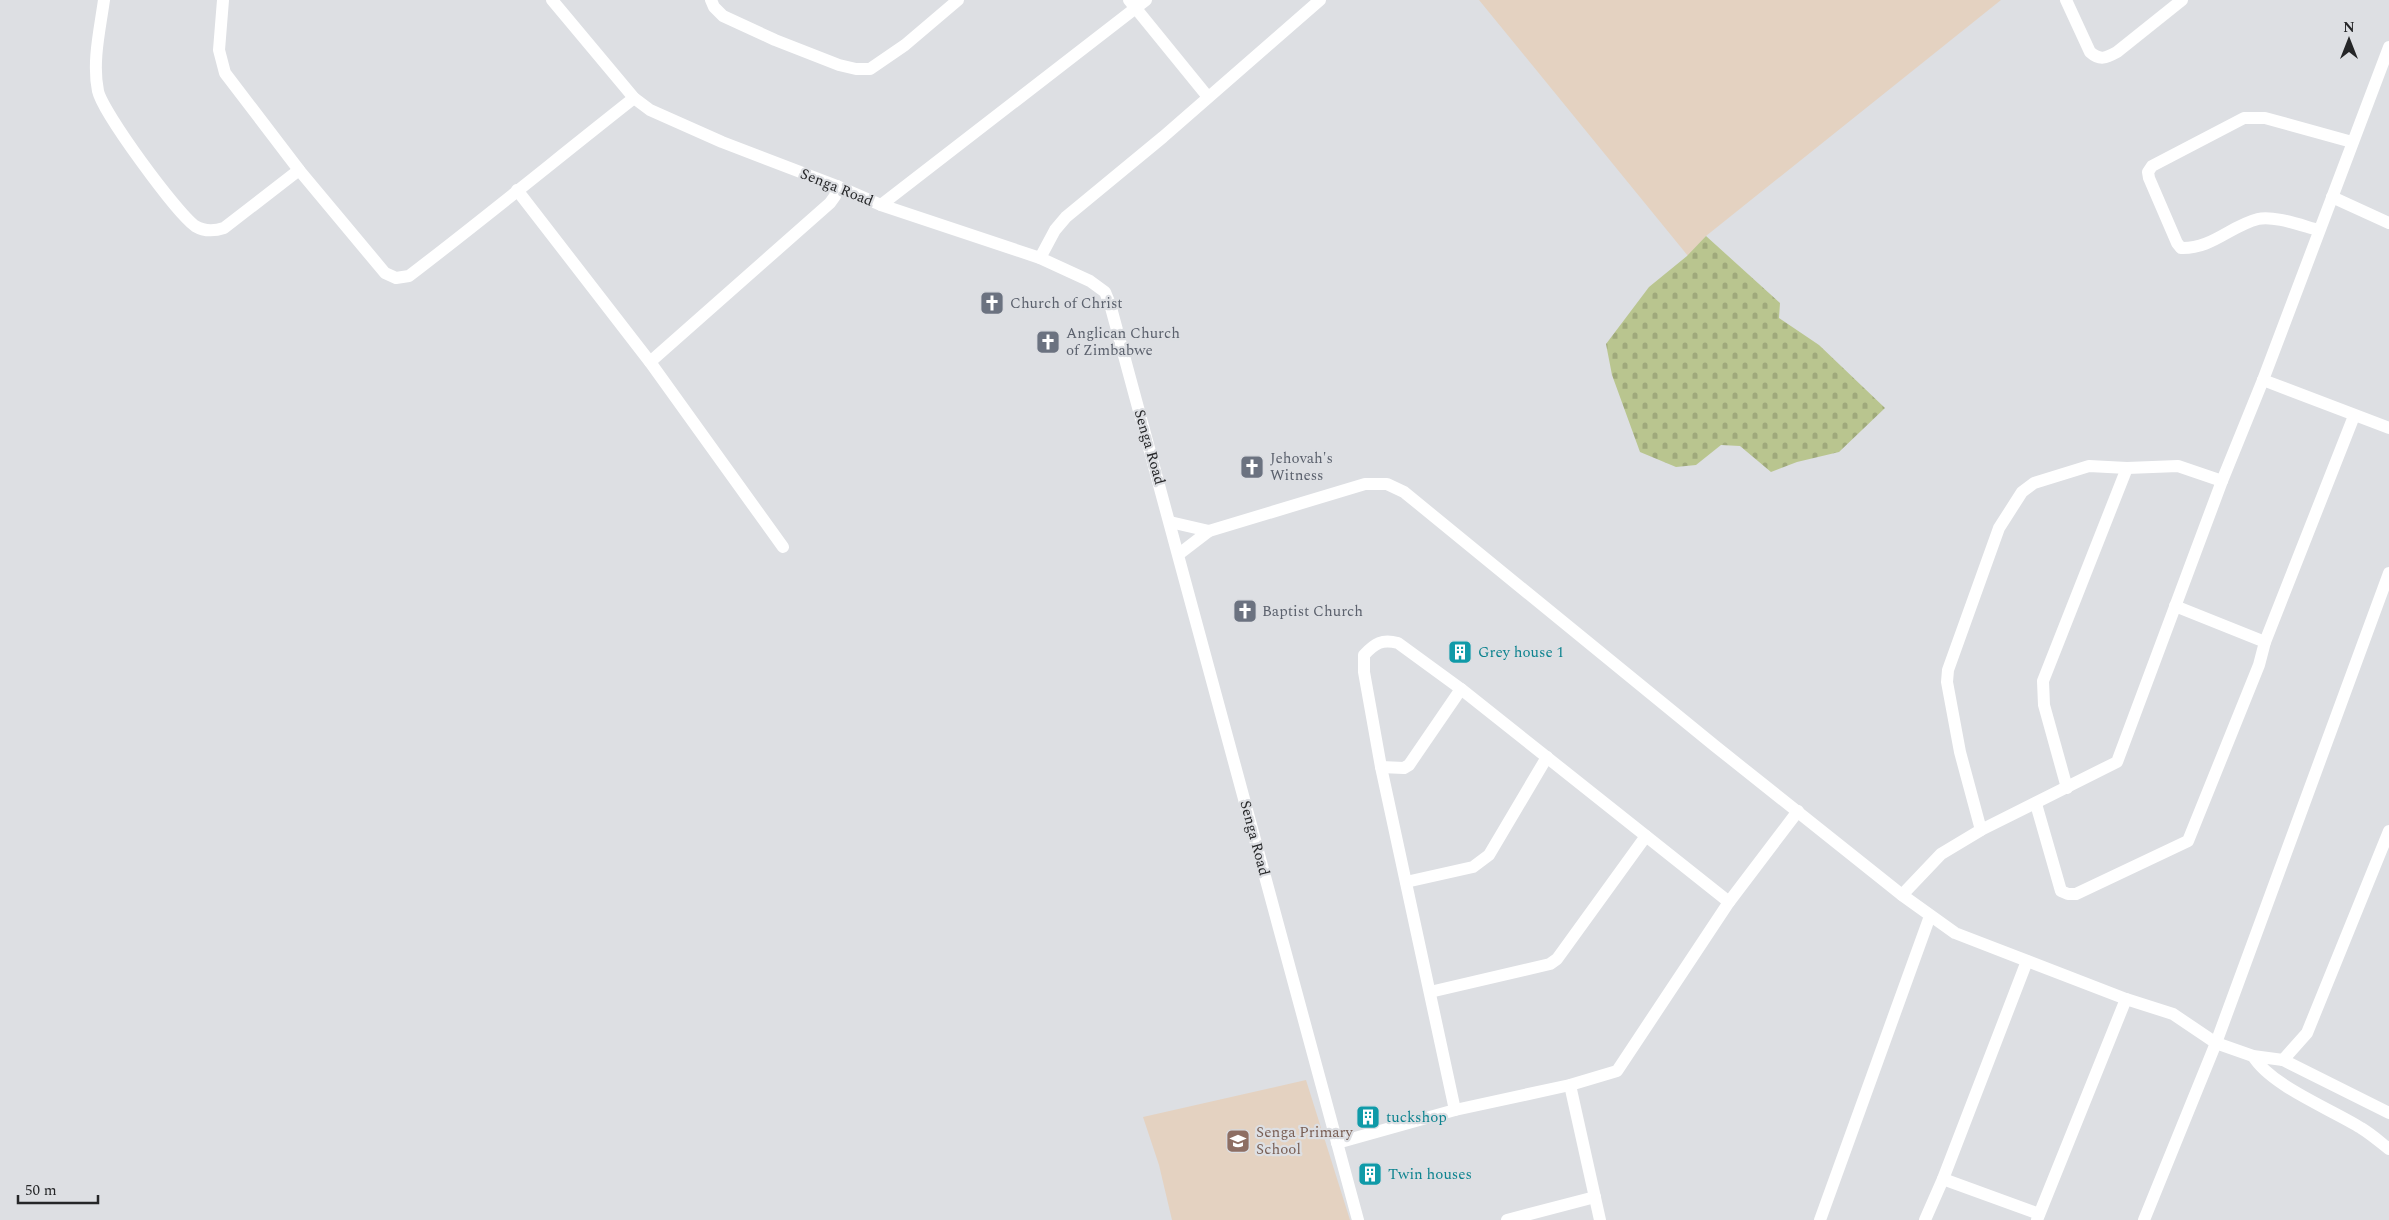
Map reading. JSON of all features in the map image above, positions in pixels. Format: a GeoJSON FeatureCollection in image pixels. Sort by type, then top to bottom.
{"type":"FeatureCollection","features":[{"type":"Feature","properties":{"kind":"street"},"geometry":{"type":"LineString","coordinates":[[104,0],[96,63],[99,93],[119,130],[164,190],[195,225],[206,230],[215,231],[224,228],[299,170]]}},
{"type":"Feature","properties":{"kind":"street"},"geometry":{"type":"LineString","coordinates":[[223,0],[219,44],[225,73],[299,170],[385,274],[396,278],[410,276],[492,213],[517,190],[634,98]]}},
{"type":"Feature","properties":{"kind":"street","name":"Senga Road"},"geometry":{"type":"LineString","coordinates":[[552,0],[634,98],[650,110],[679,124],[881,204],[1040,258],[1090,281],[1104,292],[1110,304],[1179,554],[1358,1220]]}},
{"type":"Feature","properties":{"kind":"street"},"geometry":{"type":"LineString","coordinates":[[711,0],[714,7],[724,16],[775,40],[839,65],[870,69],[905,45],[958,0]]}},
{"type":"Feature","properties":{"kind":"street"},"geometry":{"type":"LineString","coordinates":[[1040,258],[1055,230],[1066,217],[1320,0]]}},
{"type":"Feature","properties":{"kind":"street"},"geometry":{"type":"LineString","coordinates":[[2066,0],[2090,52],[2096,58],[2106,58],[2182,0]]}},
{"type":"Feature","properties":{"kind":"street"},"geometry":{"type":"LineString","coordinates":[[881,204],[1137,3],[1208,97]]}},
{"type":"Feature","properties":{"kind":"street"},"geometry":{"type":"LineString","coordinates":[[1902,895],[1941,854],[1980,830],[2036,804],[2117,762],[2222,481],[2263,380],[2389,47]]}},
{"type":"Feature","properties":{"kind":"street"},"geometry":{"type":"LineString","coordinates":[[2319,230],[2272,219],[2257,219],[2205,245],[2181,248],[2177,243],[2148,172],[2152,166],[2244,118],[2265,118],[2352,142]]}},
{"type":"Feature","properties":{"kind":"street"},"geometry":{"type":"LineString","coordinates":[[650,362],[830,204],[835,196],[837,186]]}},
{"type":"Feature","properties":{"kind":"street"},"geometry":{"type":"LineString","coordinates":[[517,190],[650,362],[783,547]]}},
{"type":"Feature","properties":{"kind":"street"},"geometry":{"type":"LineString","coordinates":[[2332,197],[2389,223]]}},
{"type":"Feature","properties":{"kind":"street"},"geometry":{"type":"LineString","coordinates":[[2263,380],[2389,428]]}},
{"type":"Feature","properties":{"kind":"street"},"geometry":{"type":"LineString","coordinates":[[2036,804],[2061,891],[2068,894],[2076,894],[2185,843],[2191,837],[2354,416]]}},
{"type":"Feature","properties":{"kind":"street"},"geometry":{"type":"LineString","coordinates":[[1980,830],[1960,752],[1947,682],[1948,670],[1999,528],[2022,492],[2046,477],[2089,466],[2127,468],[2178,466],[2222,481]]}},
{"type":"Feature","properties":{"kind":"street"},"geometry":{"type":"LineString","coordinates":[[2066,788],[2044,705],[2043,681],[2127,468]]}},
{"type":"Feature","properties":{"kind":"street"},"geometry":{"type":"LineString","coordinates":[[1179,554],[1209,531],[1365,484],[1387,484],[1404,492],[1902,895],[1955,932],[2126,999],[2173,1014],[2216,1042],[2252,1056],[2283,1060],[2389,1114]]}},
{"type":"Feature","properties":{"kind":"street"},"geometry":{"type":"LineString","coordinates":[[1170,522],[1209,531]]}},
{"type":"Feature","properties":{"kind":"street"},"geometry":{"type":"LineString","coordinates":[[2144,1220],[2216,1042],[2389,573]]}},
{"type":"Feature","properties":{"kind":"street"},"geometry":{"type":"LineString","coordinates":[[2175,606],[2265,642]]}},
{"type":"Feature","properties":{"kind":"street"},"geometry":{"type":"LineString","coordinates":[[1456,1110],[1381,767],[1364,672],[1364,655],[1375,643],[1387,640],[1398,643],[1461,689],[1729,902]]}},
{"type":"Feature","properties":{"kind":"street"},"geometry":{"type":"LineString","coordinates":[[1381,767],[1404,768],[1410,765],[1461,689]]}},
{"type":"Feature","properties":{"kind":"street"},"geometry":{"type":"LineString","coordinates":[[1406,882],[1473,867],[1482,862],[1489,855],[1547,757]]}},
{"type":"Feature","properties":{"kind":"street"},"geometry":{"type":"LineString","coordinates":[[1337,1143],[1456,1110],[1570,1085],[1617,1071],[1729,902],[1798,811]]}},
{"type":"Feature","properties":{"kind":"street"},"geometry":{"type":"LineString","coordinates":[[2283,1060],[2307,1033],[2389,831]]}},
{"type":"Feature","properties":{"kind":"street"},"geometry":{"type":"LineString","coordinates":[[1430,992],[1550,964],[1557,959],[1646,836]]}},
{"type":"Feature","properties":{"kind":"street"},"geometry":{"type":"LineString","coordinates":[[1820,1220],[1930,916]]}},
{"type":"Feature","properties":{"kind":"street"},"geometry":{"type":"LineString","coordinates":[[1925,1220],[1943,1179],[2027,961]]}},
{"type":"Feature","properties":{"kind":"street"},"geometry":{"type":"LineString","coordinates":[[1943,1179],[2038,1217],[2126,999]]}},
{"type":"Feature","properties":{"kind":"street"},"geometry":{"type":"LineString","coordinates":[[2252,1056],[2258,1065],[2297,1093],[2362,1129],[2389,1149]]}},
{"type":"Feature","properties":{"kind":"street"},"geometry":{"type":"LineString","coordinates":[[1570,1085],[1600,1220]]}},
{"type":"Feature","properties":{"kind":"street"},"geometry":{"type":"LineString","coordinates":[[1507,1220],[1595,1197]]}},
{"type":"Feature","properties":{"kind":"shaded area"},"geometry":{"type":"Polygon","coordinates":[[[1479,0],[2001,0],[1706,236],[1688,256],[1479,0]]]}},
{"type":"Feature","properties":{"kind":"shaded area","name":"Senga Primary School"},"geometry":{"type":"Polygon","coordinates":[[[1306,1080],[1350,1220],[1172,1220],[1159,1165],[1143,1117],[1306,1080]]]}},
{"type":"Feature","properties":{"kind":"green space"},"geometry":{"type":"Polygon","coordinates":[[[1706,236],[1780,303],[1779,318],[1819,345],[1885,408],[1839,452],[1797,462],[1771,472],[1740,446],[1721,445],[1696,465],[1676,467],[1640,452],[1612,375],[1606,344],[1649,287],[1687,256],[1706,236]]]}},
{"type":"Feature","properties":{"kind":"place","name":"Church of Christ"},"geometry":{"type":"Point","coordinates":[992,303]}},
{"type":"Feature","properties":{"kind":"place","name":"Anglican Church of Zimbabwe"},"geometry":{"type":"Point","coordinates":[1048,342]}},
{"type":"Feature","properties":{"kind":"place","name":"Jehovah's Witness"},"geometry":{"type":"Point","coordinates":[1252,467]}},
{"type":"Feature","properties":{"kind":"place","name":"Baptist Church"},"geometry":{"type":"Point","coordinates":[1245,611]}},
{"type":"Feature","properties":{"kind":"place","name":"Grey house 1"},"geometry":{"type":"Point","coordinates":[1460,652]}},
{"type":"Feature","properties":{"kind":"place","name":"tuckshop"},"geometry":{"type":"Point","coordinates":[1368,1117]}},
{"type":"Feature","properties":{"kind":"place","name":"Senga Primary School"},"geometry":{"type":"Point","coordinates":[1238,1141]}},
{"type":"Feature","properties":{"kind":"place","name":"Twin houses"},"geometry":{"type":"Point","coordinates":[1370,1174]}}]}
